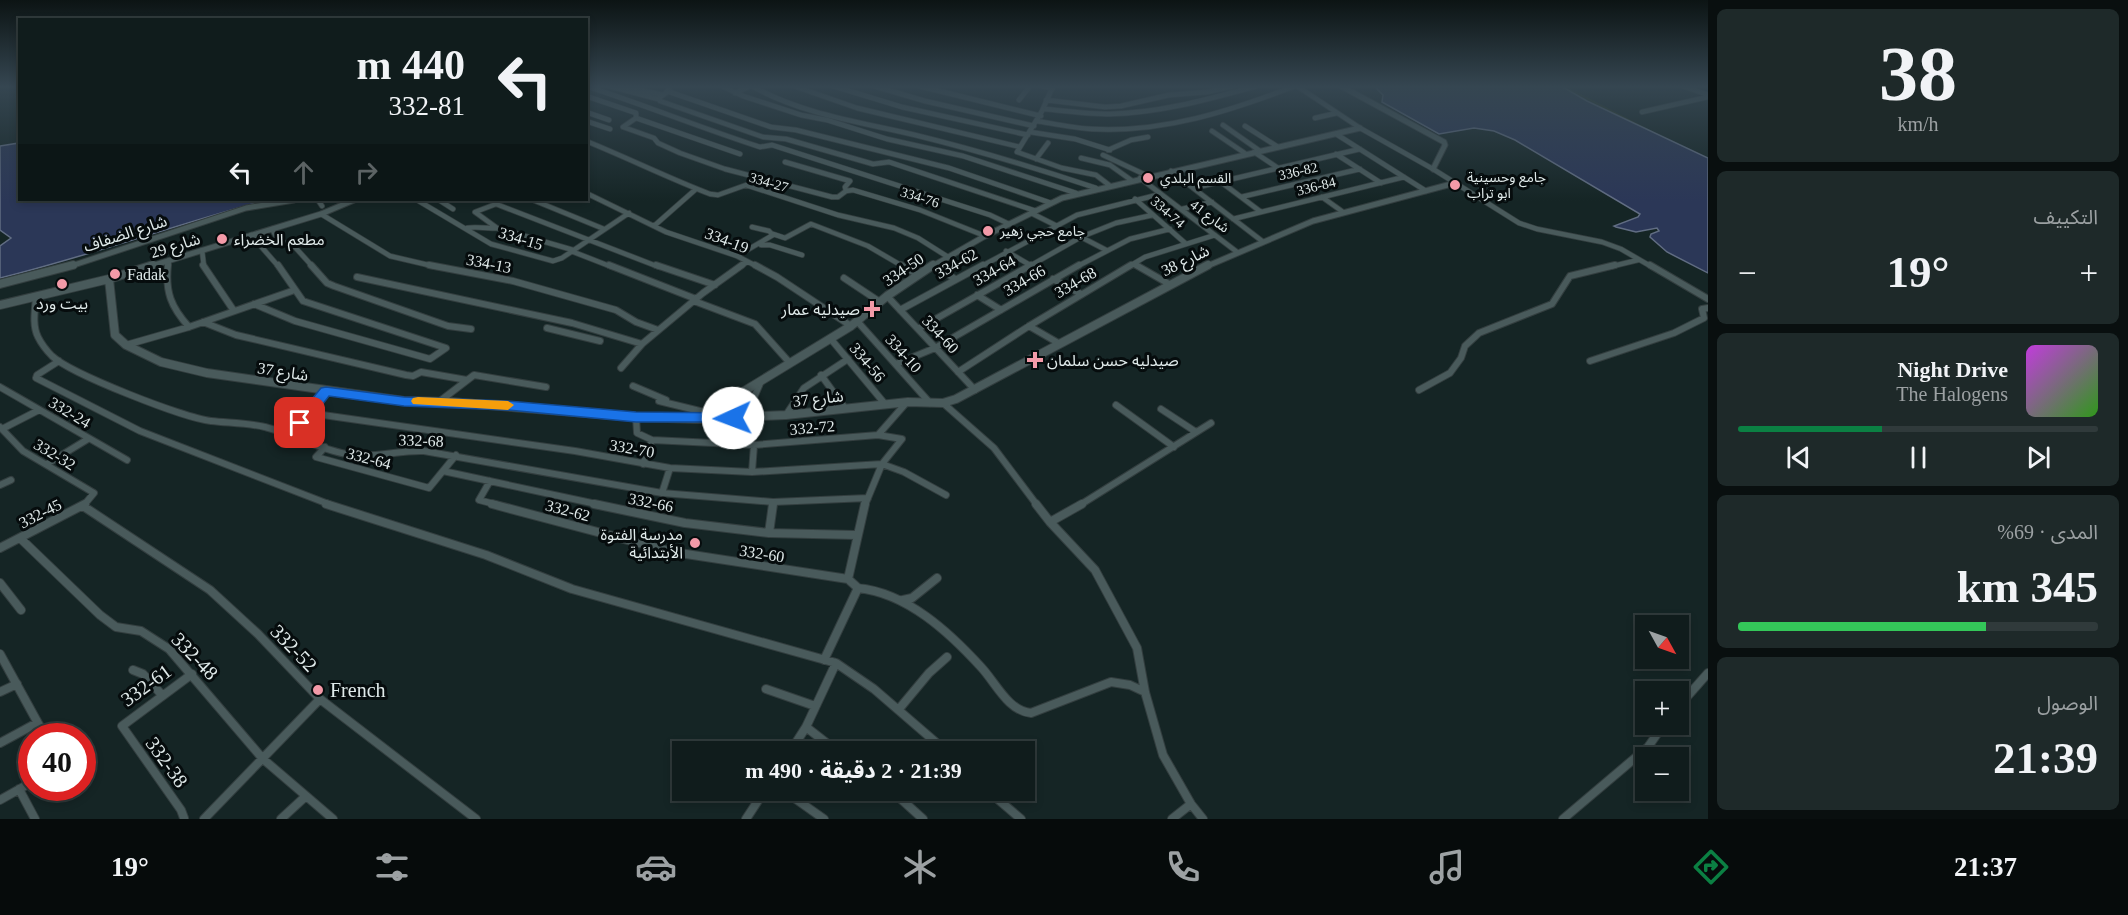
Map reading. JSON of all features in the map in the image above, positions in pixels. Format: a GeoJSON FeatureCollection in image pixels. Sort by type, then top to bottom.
{"type":"FeatureCollection","features":[{"type":"Feature","properties":{"kind":"street"},"geometry":{"type":"LineString","coordinates":[[596,124],[610,129]]}},
{"type":"Feature","properties":{"kind":"street","name":"334-76"},"geometry":{"type":"LineString","coordinates":[[627,124],[623,127],[689,156],[725,168],[832,197],[838,197],[846,191],[853,190],[902,203],[985,236]]}},
{"type":"Feature","properties":{"kind":"street"},"geometry":{"type":"LineString","coordinates":[[654,124],[740,154]]}},
{"type":"Feature","properties":{"kind":"street"},"geometry":{"type":"LineString","coordinates":[[695,124],[760,147],[772,145],[941,198],[1009,224]]}},
{"type":"Feature","properties":{"kind":"street"},"geometry":{"type":"LineString","coordinates":[[728,124],[763,137],[786,139],[873,164],[889,162],[1033,212],[1055,225]]}},
{"type":"Feature","properties":{"kind":"street"},"geometry":{"type":"LineString","coordinates":[[762,124],[796,130],[938,165],[1051,203]]}},
{"type":"Feature","properties":{"kind":"street"},"geometry":{"type":"LineString","coordinates":[[840,124],[887,139],[963,156],[1076,193]]}},
{"type":"Feature","properties":{"kind":"street"},"geometry":{"type":"LineString","coordinates":[[870,124],[996,157],[1096,188]]}},
{"type":"Feature","properties":{"kind":"street"},"geometry":{"type":"LineString","coordinates":[[924,124],[1020,147]]}},
{"type":"Feature","properties":{"kind":"street"},"geometry":{"type":"LineString","coordinates":[[982,124],[1029,134],[1075,139],[1110,150],[1131,140],[1148,137]]}},
{"type":"Feature","properties":{"kind":"street"},"geometry":{"type":"LineString","coordinates":[[1035,124],[1020,147],[1019,154],[1062,168],[1096,175],[1109,185]]}},
{"type":"Feature","properties":{"kind":"street"},"geometry":{"type":"LineString","coordinates":[[1038,124],[1099,129],[1145,129],[1171,124]]}},
{"type":"Feature","properties":{"kind":"street"},"geometry":{"type":"LineString","coordinates":[[1354,124],[1433,169],[1520,223],[1537,229],[1602,242],[1621,249],[1708,299]]}},
{"type":"Feature","properties":{"kind":"street"},"geometry":{"type":"LineString","coordinates":[[1411,124],[1444,142],[1445,145],[1433,169]]}},
{"type":"Feature","properties":{"kind":"street"},"geometry":{"type":"LineString","coordinates":[[1223,125],[1278,168]]}},
{"type":"Feature","properties":{"kind":"street"},"geometry":{"type":"LineString","coordinates":[[1245,126],[1278,147]]}},
{"type":"Feature","properties":{"kind":"street","name":"334-50"},"geometry":{"type":"LineString","coordinates":[[699,419],[854,324],[918,274],[985,236],[1051,203],[1096,188],[1360,128]]}},
{"type":"Feature","properties":{"kind":"street"},"geometry":{"type":"LineString","coordinates":[[1212,131],[1246,154]]}},
{"type":"Feature","properties":{"kind":"street"},"geometry":{"type":"LineString","coordinates":[[1336,134],[1426,191]]}},
{"type":"Feature","properties":{"kind":"street","name":"334-27"},"geometry":{"type":"LineString","coordinates":[[588,142],[696,189],[715,195],[746,185],[838,215],[894,228],[918,238],[948,256]]}},
{"type":"Feature","properties":{"kind":"street"},"geometry":{"type":"LineString","coordinates":[[1036,159],[1048,143]]}},
{"type":"Feature","properties":{"kind":"street"},"geometry":{"type":"LineString","coordinates":[[1194,188],[1360,149]]}},
{"type":"Feature","properties":{"kind":"street","name":"شارع 41"},"geometry":{"type":"LineString","coordinates":[[1110,150],[1103,154],[1144,177],[1161,194],[1237,252]]}},
{"type":"Feature","properties":{"kind":"street"},"geometry":{"type":"LineString","coordinates":[[1336,154],[1381,183]]}},
{"type":"Feature","properties":{"kind":"street"},"geometry":{"type":"LineString","coordinates":[[1081,158],[1110,165],[1131,180]]}},
{"type":"Feature","properties":{"kind":"street"},"geometry":{"type":"LineString","coordinates":[[785,162],[849,180],[844,187],[846,191]]}},
{"type":"Feature","properties":{"kind":"street","name":"336-82"},"geometry":{"type":"LineString","coordinates":[[1241,197],[1360,169]]}},
{"type":"Feature","properties":{"kind":"street"},"geometry":{"type":"LineString","coordinates":[[1171,171],[1262,241]]}},
{"type":"Feature","properties":{"kind":"street","name":"336-84"},"geometry":{"type":"LineString","coordinates":[[1233,219],[1404,177]]}},
{"type":"Feature","properties":{"kind":"street"},"geometry":{"type":"LineString","coordinates":[[1221,182],[1261,212]]}},
{"type":"Feature","properties":{"kind":"street","name":"شارع 38"},"geometry":{"type":"LineString","coordinates":[[943,403],[975,390],[1169,284],[1262,241],[1343,212],[1455,183]]}},
{"type":"Feature","properties":{"kind":"street"},"geometry":{"type":"LineString","coordinates":[[654,226],[696,189]]}},
{"type":"Feature","properties":{"kind":"street","name":"334-19"},"geometry":{"type":"LineString","coordinates":[[588,194],[654,226],[737,256],[777,277],[854,324]]}},
{"type":"Feature","properties":{"kind":"street","name":"334-62"},"geometry":{"type":"LineString","coordinates":[[900,310],[1055,225],[1098,207],[1161,194]]}},
{"type":"Feature","properties":{"kind":"street"},"geometry":{"type":"LineString","coordinates":[[1322,197],[1343,212]]}},
{"type":"Feature","properties":{"kind":"street","name":"334-74"},"geometry":{"type":"LineString","coordinates":[[1135,199],[1185,243]]}},
{"type":"Feature","properties":{"kind":"street","name":"شارع الضفاف"},"geometry":{"type":"LineString","coordinates":[[0,285],[62,269],[246,208],[288,201]]}},
{"type":"Feature","properties":{"kind":"street"},"geometry":{"type":"LineString","coordinates":[[319,201],[322,206]]}},
{"type":"Feature","properties":{"kind":"street","name":"شارع 29"},"geometry":{"type":"LineString","coordinates":[[0,305],[109,279],[321,214],[352,201]]}},
{"type":"Feature","properties":{"kind":"street","name":"334-15"},"geometry":{"type":"LineString","coordinates":[[419,201],[491,243],[555,261],[572,251]]}},
{"type":"Feature","properties":{"kind":"street"},"geometry":{"type":"LineString","coordinates":[[441,201],[453,209]]}},
{"type":"Feature","properties":{"kind":"street"},"geometry":{"type":"LineString","coordinates":[[535,201],[604,229]]}},
{"type":"Feature","properties":{"kind":"street"},"geometry":{"type":"LineString","coordinates":[[1182,209],[1212,202]]}},
{"type":"Feature","properties":{"kind":"street"},"geometry":{"type":"LineString","coordinates":[[497,228],[476,211],[496,204],[610,246],[676,274],[715,285]]}},
{"type":"Feature","properties":{"kind":"street"},"geometry":{"type":"LineString","coordinates":[[572,251],[629,213]]}},
{"type":"Feature","properties":{"kind":"street","name":"334-13"},"geometry":{"type":"LineString","coordinates":[[321,214],[390,256],[513,281],[616,310],[636,322],[658,330]]}},
{"type":"Feature","properties":{"kind":"street","name":"334-64"},"geometry":{"type":"LineString","coordinates":[[918,329],[1081,237],[1116,223],[1153,215]]}},
{"type":"Feature","properties":{"kind":"street"},"geometry":{"type":"LineString","coordinates":[[752,227],[785,238],[811,224],[868,246],[918,274]]}},
{"type":"Feature","properties":{"kind":"street"},"geometry":{"type":"LineString","coordinates":[[467,228],[476,226],[483,229],[497,228],[572,251],[755,324],[789,362]]}},
{"type":"Feature","properties":{"kind":"street"},"geometry":{"type":"LineString","coordinates":[[272,229],[278,240],[294,246],[327,283],[448,326],[471,329]]}},
{"type":"Feature","properties":{"kind":"street","name":"334-66"},"geometry":{"type":"LineString","coordinates":[[896,364],[935,348],[1106,250],[1130,239],[1170,230]]}},
{"type":"Feature","properties":{"kind":"street"},"geometry":{"type":"LineString","coordinates":[[737,256],[773,234]]}},
{"type":"Feature","properties":{"kind":"street"},"geometry":{"type":"LineString","coordinates":[[252,235],[283,272],[292,291],[303,301],[446,348],[430,359],[295,321],[254,304]]}},
{"type":"Feature","properties":{"kind":"street","name":"334-68"},"geometry":{"type":"LineString","coordinates":[[958,372],[1081,294],[1134,264],[1162,250],[1215,235]]}},
{"type":"Feature","properties":{"kind":"street"},"geometry":{"type":"LineString","coordinates":[[1081,237],[1106,250]]}},
{"type":"Feature","properties":{"kind":"street"},"geometry":{"type":"LineString","coordinates":[[757,245],[770,245],[802,255]]}},
{"type":"Feature","properties":{"kind":"street"},"geometry":{"type":"LineString","coordinates":[[202,250],[203,266],[234,311]]}},
{"type":"Feature","properties":{"kind":"street"},"geometry":{"type":"LineString","coordinates":[[1006,251],[1030,265]]}},
{"type":"Feature","properties":{"kind":"street"},"geometry":{"type":"LineString","coordinates":[[169,260],[166,285],[177,314],[189,327]]}},
{"type":"Feature","properties":{"kind":"street"},"geometry":{"type":"LineString","coordinates":[[1419,390],[1450,373],[1461,358],[1465,346],[1479,333],[1552,304],[1557,300],[1564,281],[1570,276],[1639,260]]}},
{"type":"Feature","properties":{"kind":"street"},"geometry":{"type":"LineString","coordinates":[[621,368],[658,330],[747,262]]}},
{"type":"Feature","properties":{"kind":"street"},"geometry":{"type":"LineString","coordinates":[[1134,264],[1169,284]]}},
{"type":"Feature","properties":{"kind":"street"},"geometry":{"type":"LineString","coordinates":[[934,265],[955,279]]}},
{"type":"Feature","properties":{"kind":"street"},"geometry":{"type":"LineString","coordinates":[[357,277],[572,323],[642,344]]}},
{"type":"Feature","properties":{"kind":"street"},"geometry":{"type":"LineString","coordinates":[[844,278],[880,302]]}},
{"type":"Feature","properties":{"kind":"street"},"geometry":{"type":"LineString","coordinates":[[109,279],[115,335],[126,345],[189,327],[292,291]]}},
{"type":"Feature","properties":{"kind":"street"},"geometry":{"type":"LineString","coordinates":[[1053,279],[1081,294]]}},
{"type":"Feature","properties":{"kind":"street"},"geometry":{"type":"LineString","coordinates":[[977,295],[1001,309]]}},
{"type":"Feature","properties":{"kind":"street","name":"334-60"},"geometry":{"type":"LineString","coordinates":[[887,296],[975,390]]}},
{"type":"Feature","properties":{"kind":"street","name":"332-68"},"geometry":{"type":"LineString","coordinates":[[36,297],[34,321],[38,337],[52,356],[59,361],[163,408],[210,421],[231,421],[291,434],[304,441],[351,455],[378,455],[403,450],[456,456],[662,492],[773,502],[868,498]]}},
{"type":"Feature","properties":{"kind":"street"},"geometry":{"type":"LineString","coordinates":[[1590,362],[1674,333],[1704,318],[1702,309],[1708,308]]}},
{"type":"Feature","properties":{"kind":"street"},"geometry":{"type":"LineString","coordinates":[[203,322],[236,335],[406,375],[413,376],[421,372],[466,380]]}},
{"type":"Feature","properties":{"kind":"street"},"geometry":{"type":"LineString","coordinates":[[563,332],[572,323]]}},
{"type":"Feature","properties":{"kind":"street","name":"334-10"},"geometry":{"type":"LineString","coordinates":[[854,324],[896,364],[930,403]]}},
{"type":"Feature","properties":{"kind":"street"},"geometry":{"type":"LineString","coordinates":[[1029,326],[1060,344]]}},
{"type":"Feature","properties":{"kind":"street"},"geometry":{"type":"LineString","coordinates":[[547,328],[600,341]]}},
{"type":"Feature","properties":{"kind":"street","name":"334-56"},"geometry":{"type":"LineString","coordinates":[[830,338],[885,404]]}},
{"type":"Feature","properties":{"kind":"street","name":"شارع 37"},"geometry":{"type":"LineString","coordinates":[[126,345],[160,362],[207,373],[404,401],[440,401],[636,417],[699,419],[786,415],[908,402],[943,403]]}},
{"type":"Feature","properties":{"kind":"street"},"geometry":{"type":"LineString","coordinates":[[786,415],[795,395],[821,375],[848,359]]}},
{"type":"Feature","properties":{"kind":"street"},"geometry":{"type":"LineString","coordinates":[[59,361],[36,378],[140,432],[315,500],[486,555],[572,589],[836,663],[874,689],[935,741]]}},
{"type":"Feature","properties":{"kind":"street"},"geometry":{"type":"LineString","coordinates":[[440,401],[466,380],[476,375],[546,387]]}},
{"type":"Feature","properties":{"kind":"street"},"geometry":{"type":"LineString","coordinates":[[821,375],[845,408]]}},
{"type":"Feature","properties":{"kind":"street"},"geometry":{"type":"LineString","coordinates":[[750,417],[753,398],[763,378]]}},
{"type":"Feature","properties":{"kind":"street"},"geometry":{"type":"LineString","coordinates":[[633,386],[675,404]]}},
{"type":"Feature","properties":{"kind":"street","name":"332-24"},"geometry":{"type":"LineString","coordinates":[[0,387],[127,460]]}},
{"type":"Feature","properties":{"kind":"street"},"geometry":{"type":"LineString","coordinates":[[291,434],[326,391]]}},
{"type":"Feature","properties":{"kind":"street"},"geometry":{"type":"LineString","coordinates":[[659,401],[708,413]]}},
{"type":"Feature","properties":{"kind":"street"},"geometry":{"type":"LineString","coordinates":[[878,435],[908,402]]}},
{"type":"Feature","properties":{"kind":"street"},"geometry":{"type":"LineString","coordinates":[[943,403],[994,448],[1050,522],[1095,570],[1137,648],[1145,692],[1163,755],[1191,804],[1203,819]]}},
{"type":"Feature","properties":{"kind":"street"},"geometry":{"type":"LineString","coordinates":[[1116,405],[1174,447]]}},
{"type":"Feature","properties":{"kind":"street"},"geometry":{"type":"LineString","coordinates":[[1,428],[39,410]]}},
{"type":"Feature","properties":{"kind":"street"},"geometry":{"type":"LineString","coordinates":[[1161,410],[1196,432]]}},
{"type":"Feature","properties":{"kind":"street","name":"332-70"},"geometry":{"type":"LineString","coordinates":[[309,413],[670,468],[752,472],[882,464],[904,472],[946,495]]}},
{"type":"Feature","properties":{"kind":"street"},"geometry":{"type":"LineString","coordinates":[[636,417],[634,428],[636,433],[642,438],[652,440],[643,464]]}},
{"type":"Feature","properties":{"kind":"street"},"geometry":{"type":"LineString","coordinates":[[1050,522],[1115,485],[1211,423]]}},
{"type":"Feature","properties":{"kind":"street","name":"332-32"},"geometry":{"type":"LineString","coordinates":[[1,428],[23,451],[94,493],[90,500]]}},
{"type":"Feature","properties":{"kind":"street","name":"332-72"},"geometry":{"type":"LineString","coordinates":[[652,440],[754,446],[878,435],[902,439],[882,464]]}},
{"type":"Feature","properties":{"kind":"street"},"geometry":{"type":"LineString","coordinates":[[47,464],[88,439]]}},
{"type":"Feature","properties":{"kind":"street"},"geometry":{"type":"LineString","coordinates":[[752,472],[754,446]]}},
{"type":"Feature","properties":{"kind":"street","name":"332-64"},"geometry":{"type":"LineString","coordinates":[[326,447],[316,457],[429,488],[443,471]]}},
{"type":"Feature","properties":{"kind":"street"},"geometry":{"type":"LineString","coordinates":[[443,471],[456,456]]}},
{"type":"Feature","properties":{"kind":"street"},"geometry":{"type":"LineString","coordinates":[[882,464],[856,535],[848,579],[858,588],[903,600],[970,657],[992,679],[1014,707],[1023,713],[1031,713],[1111,682],[1130,684],[1145,692]]}},
{"type":"Feature","properties":{"kind":"street"},"geometry":{"type":"LineString","coordinates":[[662,492],[670,468]]}},
{"type":"Feature","properties":{"kind":"street","name":"332-66"},"geometry":{"type":"LineString","coordinates":[[443,471],[646,516],[769,533],[856,535]]}},
{"type":"Feature","properties":{"kind":"street"},"geometry":{"type":"LineString","coordinates":[[0,485],[11,480]]}},
{"type":"Feature","properties":{"kind":"street","name":"332-62"},"geometry":{"type":"LineString","coordinates":[[490,481],[478,500],[673,552]]}},
{"type":"Feature","properties":{"kind":"street","name":"332-45"},"geometry":{"type":"LineString","coordinates":[[0,548],[83,507],[90,500]]}},
{"type":"Feature","properties":{"kind":"street"},"geometry":{"type":"LineString","coordinates":[[769,533],[773,502]]}},
{"type":"Feature","properties":{"kind":"street","name":"332-52"},"geometry":{"type":"LineString","coordinates":[[83,507],[186,572],[210,590],[258,634],[320,699],[476,819]]}},
{"type":"Feature","properties":{"kind":"street","name":"332-48"},"geometry":{"type":"LineString","coordinates":[[20,538],[100,615],[116,627],[141,631],[169,648],[263,759],[333,819]]}},
{"type":"Feature","properties":{"kind":"street","name":"332-60"},"geometry":{"type":"LineString","coordinates":[[673,552],[848,579]]}},
{"type":"Feature","properties":{"kind":"street"},"geometry":{"type":"LineString","coordinates":[[903,600],[912,598],[937,578]]}},
{"type":"Feature","properties":{"kind":"street"},"geometry":{"type":"LineString","coordinates":[[0,583],[21,610]]}},
{"type":"Feature","properties":{"kind":"street"},"geometry":{"type":"LineString","coordinates":[[824,660],[858,588]]}},
{"type":"Feature","properties":{"kind":"street"},"geometry":{"type":"LineString","coordinates":[[0,654],[37,723]]}},
{"type":"Feature","properties":{"kind":"street"},"geometry":{"type":"LineString","coordinates":[[899,709],[929,673],[947,657]]}},
{"type":"Feature","properties":{"kind":"street"},"geometry":{"type":"LineString","coordinates":[[797,741],[836,663]]}},
{"type":"Feature","properties":{"kind":"street"},"geometry":{"type":"LineString","coordinates":[[133,670],[143,674],[162,695]]}},
{"type":"Feature","properties":{"kind":"street"},"geometry":{"type":"LineString","coordinates":[[1689,695],[1708,673]]}},
{"type":"Feature","properties":{"kind":"street","name":"332-61"},"geometry":{"type":"LineString","coordinates":[[122,726],[192,674]]}},
{"type":"Feature","properties":{"kind":"street"},"geometry":{"type":"LineString","coordinates":[[0,692],[17,684]]}},
{"type":"Feature","properties":{"kind":"street"},"geometry":{"type":"LineString","coordinates":[[766,689],[816,706]]}},
{"type":"Feature","properties":{"kind":"street"},"geometry":{"type":"LineString","coordinates":[[204,819],[320,699]]}},
{"type":"Feature","properties":{"kind":"street","name":"332-38"},"geometry":{"type":"LineString","coordinates":[[122,726],[181,810],[184,819]]}},
{"type":"Feature","properties":{"kind":"street"},"geometry":{"type":"LineString","coordinates":[[806,727],[824,741]]}},
{"type":"Feature","properties":{"kind":"street"},"geometry":{"type":"LineString","coordinates":[[0,743],[18,733]]}},
{"type":"Feature","properties":{"kind":"street"},"geometry":{"type":"LineString","coordinates":[[1563,819],[1648,747],[1656,735]]}},
{"type":"Feature","properties":{"kind":"street"},"geometry":{"type":"LineString","coordinates":[[0,800],[18,790]]}},
{"type":"Feature","properties":{"kind":"street"},"geometry":{"type":"LineString","coordinates":[[281,819],[306,796]]}},
{"type":"Feature","properties":{"kind":"street"},"geometry":{"type":"LineString","coordinates":[[25,801],[35,819]]}},
{"type":"Feature","properties":{"kind":"street"},"geometry":{"type":"LineString","coordinates":[[746,819],[758,801]]}},
{"type":"Feature","properties":{"kind":"street"},"geometry":{"type":"LineString","coordinates":[[799,801],[824,819]]}},
{"type":"Feature","properties":{"kind":"street"},"geometry":{"type":"LineString","coordinates":[[903,801],[922,819]]}},
{"type":"Feature","properties":{"kind":"street"},"geometry":{"type":"LineString","coordinates":[[1000,801],[1021,819]]}},
{"type":"Feature","properties":{"kind":"street"},"geometry":{"type":"LineString","coordinates":[[1172,819],[1191,804]]}},
{"type":"Feature","properties":{"kind":"green space"},"geometry":{"type":"Polygon","coordinates":[[[1635,124],[1677,144],[1672,143],[1635,124]]]}},
{"type":"Feature","properties":{"kind":"water"},"geometry":{"type":"Polygon","coordinates":[[[1422,124],[1636,124],[1708,158],[1708,273],[1667,252],[1650,237],[1651,234],[1659,231],[1657,228],[1636,232],[1614,226],[1638,217],[1640,214],[1515,140],[1494,131],[1474,128],[1439,134],[1422,124]]]}},
{"type":"Feature","properties":{"kind":"water"},"geometry":{"type":"Polygon","coordinates":[[[18,143],[18,201],[263,201],[0,278],[0,246],[11,238],[0,230],[0,146],[18,143]]]}},
{"type":"Feature","properties":{"kind":"slow traffic"},"geometry":{"type":"LineString","coordinates":[[418,401],[508,405]]}},
{"type":"Feature","properties":{"kind":"place","name":"القسم البلدي"},"geometry":{"type":"Point","coordinates":[1148,178]}},
{"type":"Feature","properties":{"kind":"place","name":"جامع وحسينية ابو تراب"},"geometry":{"type":"Point","coordinates":[1455,185]}},
{"type":"Feature","properties":{"kind":"place","name":"جامع حجي زهير"},"geometry":{"type":"Point","coordinates":[988,231]}},
{"type":"Feature","properties":{"kind":"place","name":"مطعم الخضراء"},"geometry":{"type":"Point","coordinates":[222,239]}},
{"type":"Feature","properties":{"kind":"place","name":"Fadak"},"geometry":{"type":"Point","coordinates":[115,274]}},
{"type":"Feature","properties":{"kind":"place","name":"بيت ورد"},"geometry":{"type":"Point","coordinates":[62,284]}},
{"type":"Feature","properties":{"kind":"place","name":"صيدليه عمار"},"geometry":{"type":"Point","coordinates":[872,309]}},
{"type":"Feature","properties":{"kind":"place","name":"صيدليه حسن سلمان"},"geometry":{"type":"Point","coordinates":[1035,360]}},
{"type":"Feature","properties":{"kind":"place","name":"مدرسة الفتوة الأبتدائية"},"geometry":{"type":"Point","coordinates":[695,543]}},
{"type":"Feature","properties":{"kind":"place","name":"French"},"geometry":{"type":"Point","coordinates":[318,690]}},
{"type":"Feature","properties":{"kind":"route"},"geometry":{"type":"LineString","coordinates":[[300,423],[326,391],[404,401],[507,405],[636,417],[733,418]]}}]}
